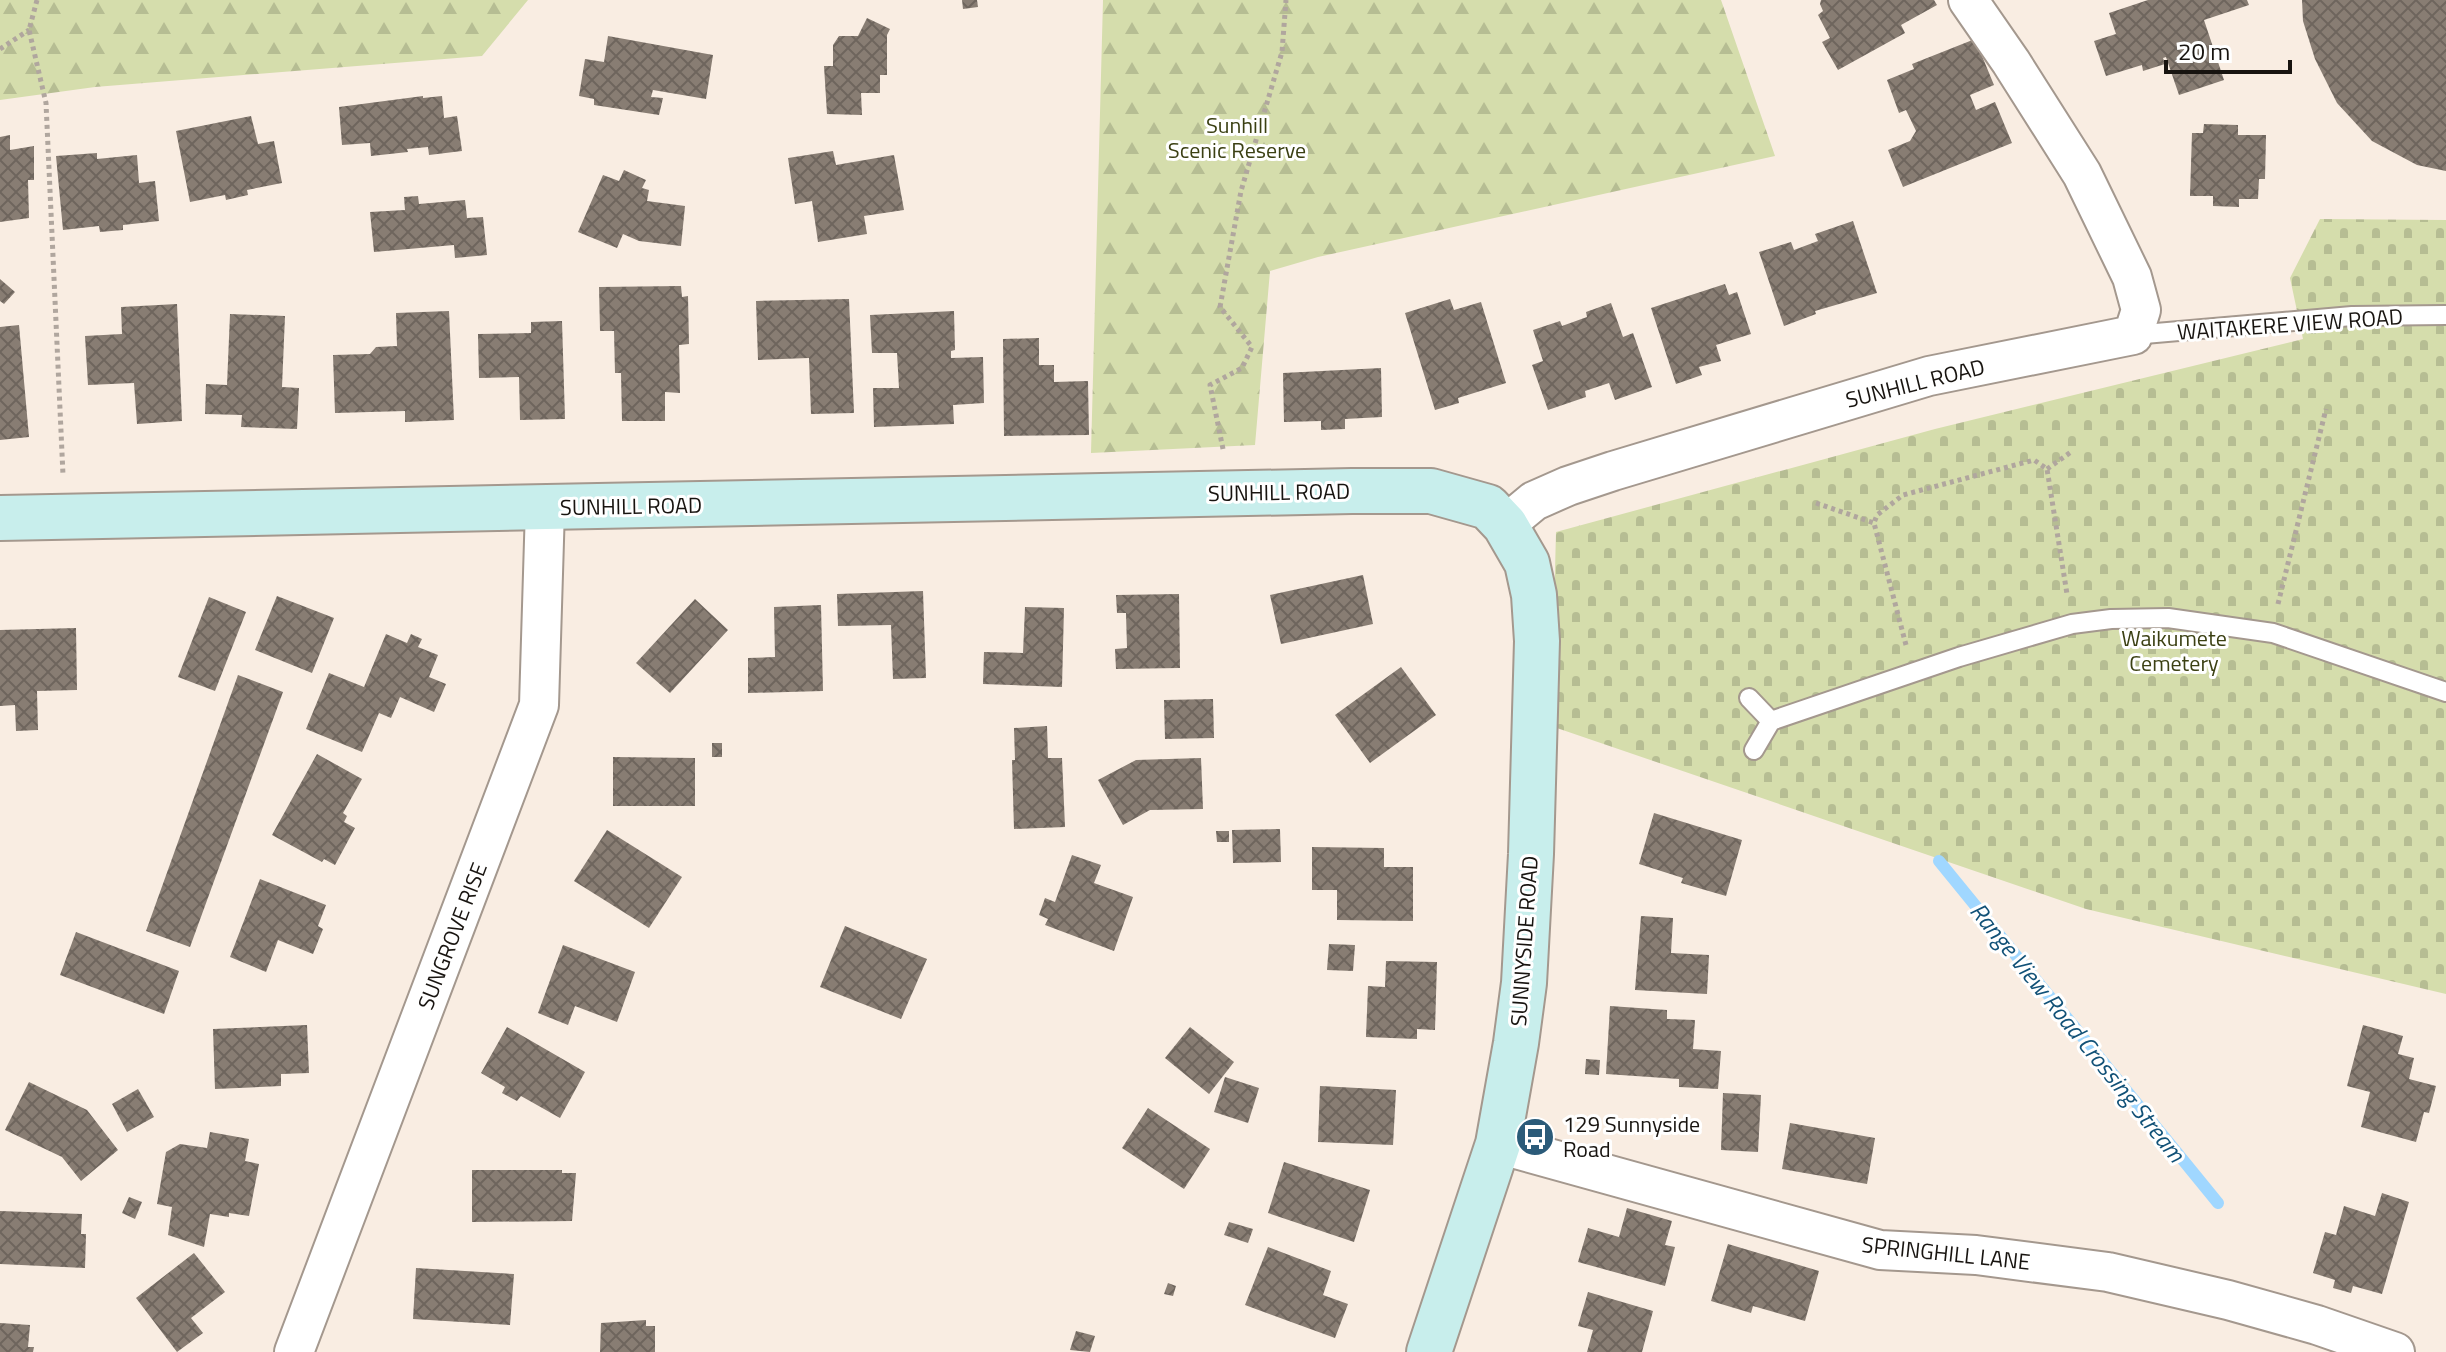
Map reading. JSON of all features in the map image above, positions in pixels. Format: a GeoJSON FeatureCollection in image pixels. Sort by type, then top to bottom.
{"type":"FeatureCollection","features":[{"type":"Feature","properties":{"kind":"street"},"geometry":{"type":"LineString","coordinates":[[1968,0],[2019,74],[2089,187],[2132,277],[2141,310],[2133,335]]}},
{"type":"Feature","properties":{"kind":"street","name":"SUNHILL ROAD"},"geometry":{"type":"LineString","coordinates":[[0,518],[1431,491],[1488,507],[1505,525],[1534,501],[1613,471],[1929,376],[2133,335]]}},
{"type":"Feature","properties":{"kind":"street","name":"SUNGROVE RISE"},"geometry":{"type":"LineString","coordinates":[[294,1352],[539,705],[545,508]]}},
{"type":"Feature","properties":{"kind":"street","name":"SUNNYSIDE ROAD"},"geometry":{"type":"LineString","coordinates":[[1429,1352],[1498,1144],[1524,983],[1537,641],[1534,595],[1527,563],[1505,525]]}},
{"type":"Feature","properties":{"kind":"street","name":"SPRINGHILL LANE"},"geometry":{"type":"LineString","coordinates":[[1498,1144],[1880,1250],[1976,1255],[2108,1272],[2228,1300],[2317,1325],[2395,1352]]}},
{"type":"Feature","properties":{"kind":"lane","name":"WAITAKERE VIEW ROAD"},"geometry":{"type":"LineString","coordinates":[[2133,335],[2352,316],[2446,315]]}},
{"type":"Feature","properties":{"kind":"lane"},"geometry":{"type":"LineString","coordinates":[[1754,750],[1771,721],[1944,661],[2072,624],[2111,619],[2168,618],[2273,633],[2446,692]]}},
{"type":"Feature","properties":{"kind":"lane"},"geometry":{"type":"LineString","coordinates":[[1749,698],[1771,721]]}},
{"type":"Feature","properties":{"kind":"path"},"geometry":{"type":"LineString","coordinates":[[37,0],[29,30],[46,103],[63,477]]}},
{"type":"Feature","properties":{"kind":"path"},"geometry":{"type":"LineString","coordinates":[[1223,449],[1210,385],[1242,368],[1252,347],[1220,307],[1241,191],[1282,52],[1286,0]]}},
{"type":"Feature","properties":{"kind":"path"},"geometry":{"type":"LineString","coordinates":[[0,49],[29,30]]}},
{"type":"Feature","properties":{"kind":"path"},"geometry":{"type":"LineString","coordinates":[[2274,616],[2326,409]]}},
{"type":"Feature","properties":{"kind":"path"},"geometry":{"type":"LineString","coordinates":[[2047,469],[2071,452]]}},
{"type":"Feature","properties":{"kind":"path"},"geometry":{"type":"LineString","coordinates":[[1909,656],[1874,523],[1877,515],[1903,495],[2034,460],[2047,469],[2069,607]]}},
{"type":"Feature","properties":{"kind":"path"},"geometry":{"type":"LineString","coordinates":[[1816,503],[1874,523]]}},
{"type":"Feature","properties":{"kind":"green space"},"geometry":{"type":"Polygon","coordinates":[[[0,0],[528,0],[482,56],[95,87],[0,100],[0,0]]]}},
{"type":"Feature","properties":{"kind":"green space","name":"Sunhill Scenic Reserve"},"geometry":{"type":"Polygon","coordinates":[[[1103,0],[1721,0],[1775,156],[1318,257],[1270,271],[1255,445],[1091,453],[1103,0]]]}},
{"type":"Feature","properties":{"kind":"green space","name":"Waikumete Cemetery"},"geometry":{"type":"Polygon","coordinates":[[[2320,219],[2446,220],[2446,994],[2086,909],[1551,726],[1556,532],[1935,429],[2303,339],[2290,278],[2320,219]]]}},
{"type":"Feature","properties":{"kind":"building"},"geometry":{"type":"Polygon","coordinates":[[[962,0],[977,0],[978,7],[963,9],[962,0]]]}},
{"type":"Feature","properties":{"kind":"building"},"geometry":{"type":"Polygon","coordinates":[[[1821,0],[1934,0],[1937,5],[1901,25],[1905,33],[1838,70],[1822,42],[1830,38],[1818,15],[1823,11],[1821,0]]]}},
{"type":"Feature","properties":{"kind":"building"},"geometry":{"type":"Polygon","coordinates":[[[2148,0],[2247,0],[2249,5],[2204,20],[2224,80],[2179,95],[2166,57],[2163,58],[2165,64],[2143,71],[2142,65],[2106,76],[2094,41],[2116,34],[2109,13],[2148,0]]]}},
{"type":"Feature","properties":{"kind":"building"},"geometry":{"type":"Polygon","coordinates":[[[2302,0],[2446,0],[2446,171],[2417,165],[2372,141],[2337,103],[2315,59],[2303,21],[2302,0]]]}},
{"type":"Feature","properties":{"kind":"building"},"geometry":{"type":"Polygon","coordinates":[[[867,18],[890,29],[887,35],[887,75],[880,75],[880,93],[861,93],[862,115],[827,114],[824,66],[833,66],[833,45],[839,36],[858,36],[867,18]]]}},
{"type":"Feature","properties":{"kind":"building"},"geometry":{"type":"Polygon","coordinates":[[[608,36],[713,55],[706,99],[653,90],[651,97],[663,98],[659,115],[594,105],[594,99],[579,96],[585,59],[604,62],[608,36]]]}},
{"type":"Feature","properties":{"kind":"building"},"geometry":{"type":"Polygon","coordinates":[[[1975,39],[1994,85],[1970,95],[1976,110],[1995,102],[2012,143],[1903,187],[1888,150],[1910,141],[1916,131],[1906,110],[1899,113],[1887,80],[1914,69],[1912,64],[1975,39]]]}},
{"type":"Feature","properties":{"kind":"building"},"geometry":{"type":"Polygon","coordinates":[[[442,96],[444,118],[457,116],[462,151],[429,155],[428,147],[371,156],[370,143],[342,145],[339,107],[442,96]]]}},
{"type":"Feature","properties":{"kind":"building"},"geometry":{"type":"Polygon","coordinates":[[[251,116],[258,144],[274,141],[282,183],[247,190],[248,195],[226,200],[225,195],[190,202],[176,131],[251,116]]]}},
{"type":"Feature","properties":{"kind":"building"},"geometry":{"type":"Polygon","coordinates":[[[2204,124],[2238,125],[2238,135],[2266,135],[2265,179],[2259,179],[2258,199],[2239,199],[2239,207],[2213,206],[2213,196],[2190,196],[2192,133],[2203,133],[2204,124]]]}},
{"type":"Feature","properties":{"kind":"building"},"geometry":{"type":"Polygon","coordinates":[[[10,135],[10,150],[34,146],[34,180],[28,180],[29,218],[0,222],[0,137],[10,135]]]}},
{"type":"Feature","properties":{"kind":"building"},"geometry":{"type":"Polygon","coordinates":[[[833,151],[836,165],[894,155],[904,210],[864,216],[867,234],[818,242],[812,201],[795,204],[788,158],[833,151]]]}},
{"type":"Feature","properties":{"kind":"building"},"geometry":{"type":"Polygon","coordinates":[[[97,153],[97,159],[137,155],[139,183],[155,181],[159,221],[123,225],[123,230],[100,232],[99,226],[63,230],[56,156],[97,153]]]}},
{"type":"Feature","properties":{"kind":"building"},"geometry":{"type":"Polygon","coordinates":[[[624,170],[646,180],[642,188],[649,190],[647,201],[685,206],[681,246],[639,241],[623,234],[617,248],[578,232],[603,175],[619,181],[624,170]]]}},
{"type":"Feature","properties":{"kind":"building"},"geometry":{"type":"Polygon","coordinates":[[[418,196],[419,204],[465,200],[467,218],[483,217],[487,255],[455,258],[454,245],[374,252],[370,212],[405,210],[404,197],[418,196]]]}},
{"type":"Feature","properties":{"kind":"building"},"geometry":{"type":"Polygon","coordinates":[[[1853,221],[1877,293],[1815,311],[1816,314],[1784,326],[1759,252],[1791,242],[1794,250],[1818,241],[1815,234],[1853,221]]]}},
{"type":"Feature","properties":{"kind":"building"},"geometry":{"type":"Polygon","coordinates":[[[0,279],[15,292],[4,304],[0,301],[0,279]]]}},
{"type":"Feature","properties":{"kind":"building"},"geometry":{"type":"Polygon","coordinates":[[[1725,284],[1729,295],[1737,292],[1751,334],[1716,345],[1721,361],[1699,367],[1702,375],[1676,384],[1651,308],[1725,284]]]}},
{"type":"Feature","properties":{"kind":"building"},"geometry":{"type":"Polygon","coordinates":[[[681,286],[682,297],[688,296],[689,344],[679,345],[680,393],[665,392],[665,421],[622,421],[621,373],[615,373],[614,331],[600,331],[599,287],[681,286]]]}},
{"type":"Feature","properties":{"kind":"building"},"geometry":{"type":"Polygon","coordinates":[[[849,299],[854,413],[811,414],[809,358],[758,360],[756,301],[849,299]]]}},
{"type":"Feature","properties":{"kind":"building"},"geometry":{"type":"Polygon","coordinates":[[[1450,299],[1454,310],[1481,302],[1506,383],[1458,398],[1459,403],[1435,410],[1405,313],[1450,299]]]}},
{"type":"Feature","properties":{"kind":"building"},"geometry":{"type":"Polygon","coordinates":[[[1611,303],[1623,337],[1633,333],[1652,387],[1615,400],[1609,383],[1585,391],[1586,397],[1548,410],[1532,365],[1543,361],[1533,330],[1560,321],[1562,326],[1587,317],[1586,312],[1611,303]]]}},
{"type":"Feature","properties":{"kind":"building"},"geometry":{"type":"Polygon","coordinates":[[[177,304],[182,421],[137,424],[134,383],[88,385],[85,336],[122,334],[121,307],[177,304]]]}},
{"type":"Feature","properties":{"kind":"building"},"geometry":{"type":"Polygon","coordinates":[[[449,311],[454,420],[405,422],[405,411],[335,413],[333,355],[370,354],[376,347],[397,346],[396,313],[449,311]]]}},
{"type":"Feature","properties":{"kind":"building"},"geometry":{"type":"Polygon","coordinates":[[[954,311],[955,350],[951,351],[951,358],[983,357],[984,403],[953,405],[954,424],[874,427],[873,388],[899,388],[897,353],[872,353],[870,315],[954,311]]]}},
{"type":"Feature","properties":{"kind":"building"},"geometry":{"type":"Polygon","coordinates":[[[230,314],[285,316],[282,387],[299,388],[297,429],[241,427],[242,415],[205,414],[206,384],[227,385],[230,314]]]}},
{"type":"Feature","properties":{"kind":"building"},"geometry":{"type":"Polygon","coordinates":[[[562,321],[565,419],[520,420],[519,377],[479,378],[478,334],[531,333],[531,322],[562,321]]]}},
{"type":"Feature","properties":{"kind":"building"},"geometry":{"type":"Polygon","coordinates":[[[19,325],[29,437],[0,440],[0,327],[19,325]]]}},
{"type":"Feature","properties":{"kind":"building"},"geometry":{"type":"Polygon","coordinates":[[[1039,338],[1039,365],[1054,365],[1054,382],[1088,381],[1089,435],[1004,436],[1003,339],[1039,338]]]}},
{"type":"Feature","properties":{"kind":"building"},"geometry":{"type":"Polygon","coordinates":[[[1381,368],[1382,417],[1345,419],[1345,429],[1321,430],[1321,421],[1284,422],[1283,373],[1381,368]]]}},
{"type":"Feature","properties":{"kind":"building"},"geometry":{"type":"Polygon","coordinates":[[[1363,575],[1373,624],[1281,644],[1270,595],[1363,575]]]}},
{"type":"Feature","properties":{"kind":"building"},"geometry":{"type":"Polygon","coordinates":[[[923,591],[926,678],[893,679],[891,625],[838,626],[837,594],[923,591]]]}},
{"type":"Feature","properties":{"kind":"building"},"geometry":{"type":"Polygon","coordinates":[[[1179,594],[1180,668],[1116,669],[1115,649],[1127,648],[1126,613],[1117,613],[1116,595],[1179,594]]]}},
{"type":"Feature","properties":{"kind":"building"},"geometry":{"type":"Polygon","coordinates":[[[277,596],[334,618],[312,673],[255,650],[277,596]]]}},
{"type":"Feature","properties":{"kind":"building"},"geometry":{"type":"Polygon","coordinates":[[[209,597],[246,612],[215,691],[178,677],[209,597]]]}},
{"type":"Feature","properties":{"kind":"building"},"geometry":{"type":"Polygon","coordinates":[[[695,599],[728,630],[670,693],[636,663],[695,599]]]}},
{"type":"Feature","properties":{"kind":"building"},"geometry":{"type":"Polygon","coordinates":[[[821,605],[823,691],[748,693],[748,658],[775,657],[774,607],[821,605]]]}},
{"type":"Feature","properties":{"kind":"building"},"geometry":{"type":"Polygon","coordinates":[[[1025,607],[1064,608],[1062,687],[983,684],[984,652],[1023,653],[1025,607]]]}},
{"type":"Feature","properties":{"kind":"building"},"geometry":{"type":"Polygon","coordinates":[[[76,628],[77,690],[37,691],[38,730],[16,731],[15,705],[0,706],[0,630],[76,628]]]}},
{"type":"Feature","properties":{"kind":"building"},"geometry":{"type":"Polygon","coordinates":[[[386,634],[407,643],[411,634],[422,639],[418,647],[438,655],[429,677],[446,684],[434,712],[400,697],[391,718],[379,713],[362,752],[306,729],[329,673],[364,687],[386,634]]]}},
{"type":"Feature","properties":{"kind":"building"},"geometry":{"type":"Polygon","coordinates":[[[1401,667],[1436,715],[1370,763],[1335,715],[1401,667]]]}},
{"type":"Feature","properties":{"kind":"building"},"geometry":{"type":"Polygon","coordinates":[[[238,675],[283,692],[190,947],[146,931],[238,675]]]}},
{"type":"Feature","properties":{"kind":"building"},"geometry":{"type":"Polygon","coordinates":[[[1213,699],[1214,738],[1165,739],[1164,700],[1213,699]]]}},
{"type":"Feature","properties":{"kind":"building"},"geometry":{"type":"Polygon","coordinates":[[[1047,726],[1048,758],[1062,758],[1065,827],[1014,829],[1014,728],[1047,726]]]}},
{"type":"Feature","properties":{"kind":"building"},"geometry":{"type":"Polygon","coordinates":[[[712,743],[722,743],[722,757],[712,757],[712,743]]]}},
{"type":"Feature","properties":{"kind":"building"},"geometry":{"type":"Polygon","coordinates":[[[317,754],[362,779],[343,813],[347,816],[344,822],[355,828],[335,865],[324,859],[322,862],[272,835],[317,754]]]}},
{"type":"Feature","properties":{"kind":"building"},"geometry":{"type":"Polygon","coordinates":[[[613,757],[695,758],[695,806],[613,806],[613,757]]]}},
{"type":"Feature","properties":{"kind":"building"},"geometry":{"type":"Polygon","coordinates":[[[1201,758],[1203,809],[1150,810],[1123,825],[1098,780],[1136,760],[1201,758]]]}},
{"type":"Feature","properties":{"kind":"building"},"geometry":{"type":"Polygon","coordinates":[[[1654,813],[1742,840],[1726,896],[1681,883],[1683,878],[1639,864],[1654,813]]]}},
{"type":"Feature","properties":{"kind":"building"},"geometry":{"type":"Polygon","coordinates":[[[1280,829],[1281,862],[1233,863],[1232,830],[1280,829]]]}},
{"type":"Feature","properties":{"kind":"building"},"geometry":{"type":"Polygon","coordinates":[[[607,830],[682,877],[649,928],[574,881],[607,830]]]}},
{"type":"Feature","properties":{"kind":"building"},"geometry":{"type":"Polygon","coordinates":[[[1216,831],[1229,831],[1229,842],[1217,842],[1216,831]]]}},
{"type":"Feature","properties":{"kind":"building"},"geometry":{"type":"Polygon","coordinates":[[[1312,847],[1384,848],[1384,867],[1413,867],[1413,921],[1337,920],[1337,890],[1312,890],[1312,847]]]}},
{"type":"Feature","properties":{"kind":"building"},"geometry":{"type":"Polygon","coordinates":[[[1072,855],[1101,865],[1094,883],[1133,897],[1114,951],[1045,925],[1048,919],[1039,915],[1045,898],[1055,902],[1072,855]]]}},
{"type":"Feature","properties":{"kind":"building"},"geometry":{"type":"Polygon","coordinates":[[[260,879],[326,905],[318,926],[323,929],[313,954],[278,940],[266,972],[230,957],[260,879]]]}},
{"type":"Feature","properties":{"kind":"building"},"geometry":{"type":"Polygon","coordinates":[[[1641,916],[1673,918],[1671,953],[1709,955],[1707,994],[1635,990],[1641,916]]]}},
{"type":"Feature","properties":{"kind":"building"},"geometry":{"type":"Polygon","coordinates":[[[845,926],[927,959],[901,1019],[820,987],[845,926]]]}},
{"type":"Feature","properties":{"kind":"building"},"geometry":{"type":"Polygon","coordinates":[[[76,932],[179,971],[164,1014],[60,975],[76,932]]]}},
{"type":"Feature","properties":{"kind":"building"},"geometry":{"type":"Polygon","coordinates":[[[1329,944],[1355,945],[1353,971],[1327,970],[1329,944]]]}},
{"type":"Feature","properties":{"kind":"building"},"geometry":{"type":"Polygon","coordinates":[[[563,945],[635,972],[617,1022],[575,1006],[568,1025],[538,1013],[563,945]]]}},
{"type":"Feature","properties":{"kind":"building"},"geometry":{"type":"Polygon","coordinates":[[[1386,961],[1437,962],[1435,1030],[1417,1029],[1417,1039],[1366,1037],[1368,986],[1385,987],[1386,961]]]}},
{"type":"Feature","properties":{"kind":"building"},"geometry":{"type":"Polygon","coordinates":[[[1610,1006],[1667,1010],[1667,1019],[1695,1020],[1693,1049],[1721,1051],[1718,1089],[1679,1087],[1679,1079],[1606,1074],[1610,1006]]]}},
{"type":"Feature","properties":{"kind":"building"},"geometry":{"type":"Polygon","coordinates":[[[307,1025],[309,1073],[281,1074],[281,1086],[215,1089],[213,1029],[307,1025]]]}},
{"type":"Feature","properties":{"kind":"building"},"geometry":{"type":"Polygon","coordinates":[[[2363,1025],[2403,1036],[2398,1054],[2414,1058],[2409,1079],[2436,1086],[2429,1113],[2424,1112],[2416,1142],[2361,1127],[2370,1092],[2347,1086],[2363,1025]]]}},
{"type":"Feature","properties":{"kind":"building"},"geometry":{"type":"Polygon","coordinates":[[[507,1027],[585,1072],[560,1118],[521,1096],[517,1101],[502,1093],[505,1087],[481,1073],[507,1027]]]}},
{"type":"Feature","properties":{"kind":"building"},"geometry":{"type":"Polygon","coordinates":[[[1190,1027],[1234,1062],[1209,1094],[1165,1058],[1190,1027]]]}},
{"type":"Feature","properties":{"kind":"building"},"geometry":{"type":"Polygon","coordinates":[[[1586,1059],[1600,1060],[1599,1075],[1585,1074],[1586,1059]]]}},
{"type":"Feature","properties":{"kind":"building"},"geometry":{"type":"Polygon","coordinates":[[[1225,1077],[1259,1088],[1248,1123],[1214,1112],[1225,1077]]]}},
{"type":"Feature","properties":{"kind":"building"},"geometry":{"type":"Polygon","coordinates":[[[29,1082],[87,1110],[118,1150],[81,1181],[62,1157],[5,1130],[29,1082]]]}},
{"type":"Feature","properties":{"kind":"building"},"geometry":{"type":"Polygon","coordinates":[[[1320,1086],[1396,1090],[1393,1145],[1318,1142],[1320,1086]]]}},
{"type":"Feature","properties":{"kind":"building"},"geometry":{"type":"Polygon","coordinates":[[[138,1089],[154,1117],[127,1132],[112,1104],[138,1089]]]}},
{"type":"Feature","properties":{"kind":"building"},"geometry":{"type":"Polygon","coordinates":[[[1723,1093],[1761,1095],[1758,1152],[1721,1150],[1723,1093]]]}},
{"type":"Feature","properties":{"kind":"building"},"geometry":{"type":"Polygon","coordinates":[[[1148,1108],[1210,1149],[1184,1189],[1122,1148],[1148,1108]]]}},
{"type":"Feature","properties":{"kind":"building"},"geometry":{"type":"Polygon","coordinates":[[[1790,1123],[1875,1138],[1867,1184],[1782,1169],[1790,1123]]]}},
{"type":"Feature","properties":{"kind":"building"},"geometry":{"type":"Polygon","coordinates":[[[210,1132],[249,1139],[245,1161],[259,1164],[249,1216],[210,1214],[204,1247],[168,1235],[172,1207],[157,1204],[166,1152],[180,1144],[207,1148],[210,1132]]]}},
{"type":"Feature","properties":{"kind":"building"},"geometry":{"type":"Polygon","coordinates":[[[1284,1162],[1370,1190],[1354,1242],[1268,1213],[1284,1162]]]}},
{"type":"Feature","properties":{"kind":"building"},"geometry":{"type":"Polygon","coordinates":[[[472,1170],[562,1170],[562,1173],[576,1173],[572,1221],[472,1222],[472,1170]]]}},
{"type":"Feature","properties":{"kind":"building"},"geometry":{"type":"Polygon","coordinates":[[[2382,1193],[2409,1202],[2382,1294],[2353,1286],[2351,1293],[2333,1288],[2335,1280],[2313,1273],[2325,1232],[2336,1235],[2344,1206],[2375,1216],[2382,1193]]]}},
{"type":"Feature","properties":{"kind":"building"},"geometry":{"type":"Polygon","coordinates":[[[129,1197],[142,1202],[135,1219],[122,1213],[129,1197]]]}},
{"type":"Feature","properties":{"kind":"building"},"geometry":{"type":"Polygon","coordinates":[[[1627,1208],[1672,1221],[1665,1245],[1675,1247],[1665,1286],[1578,1262],[1588,1228],[1619,1237],[1627,1208]]]}},
{"type":"Feature","properties":{"kind":"building"},"geometry":{"type":"Polygon","coordinates":[[[0,1211],[82,1214],[81,1234],[86,1234],[85,1268],[0,1264],[0,1211]]]}},
{"type":"Feature","properties":{"kind":"building"},"geometry":{"type":"Polygon","coordinates":[[[1229,1222],[1253,1229],[1248,1243],[1224,1235],[1229,1222]]]}},
{"type":"Feature","properties":{"kind":"building"},"geometry":{"type":"Polygon","coordinates":[[[1728,1244],[1819,1271],[1805,1321],[1753,1306],[1751,1313],[1711,1301],[1728,1244]]]}},
{"type":"Feature","properties":{"kind":"building"},"geometry":{"type":"Polygon","coordinates":[[[1268,1247],[1331,1271],[1323,1295],[1348,1304],[1335,1338],[1245,1305],[1268,1247]]]}},
{"type":"Feature","properties":{"kind":"building"},"geometry":{"type":"Polygon","coordinates":[[[194,1253],[225,1292],[191,1318],[203,1333],[177,1352],[136,1298],[194,1253]]]}},
{"type":"Feature","properties":{"kind":"building"},"geometry":{"type":"Polygon","coordinates":[[[416,1268],[514,1274],[510,1325],[413,1319],[416,1268]]]}},
{"type":"Feature","properties":{"kind":"building"},"geometry":{"type":"Polygon","coordinates":[[[1168,1283],[1176,1286],[1173,1296],[1164,1294],[1168,1283]]]}},
{"type":"Feature","properties":{"kind":"building"},"geometry":{"type":"Polygon","coordinates":[[[1588,1292],[1653,1311],[1642,1352],[1587,1352],[1593,1330],[1578,1326],[1588,1292]]]}},
{"type":"Feature","properties":{"kind":"building"},"geometry":{"type":"Polygon","coordinates":[[[646,1320],[646,1326],[655,1326],[655,1352],[600,1352],[601,1323],[646,1320]]]}},
{"type":"Feature","properties":{"kind":"building"},"geometry":{"type":"Polygon","coordinates":[[[0,1323],[30,1325],[28,1347],[34,1347],[33,1352],[0,1352],[0,1323]]]}},
{"type":"Feature","properties":{"kind":"building"},"geometry":{"type":"Polygon","coordinates":[[[1076,1331],[1095,1336],[1090,1352],[1070,1350],[1076,1331]]]}},
{"type":"Feature","properties":{"kind":"waterway","name":"Range View Road Crossing Stream"},"geometry":{"type":"LineString","coordinates":[[1939,861],[2218,1203]]}},
{"type":"Feature","properties":{"kind":"place","name":"129 Sunnyside Road"},"geometry":{"type":"Point","coordinates":[1535,1137]}}]}
